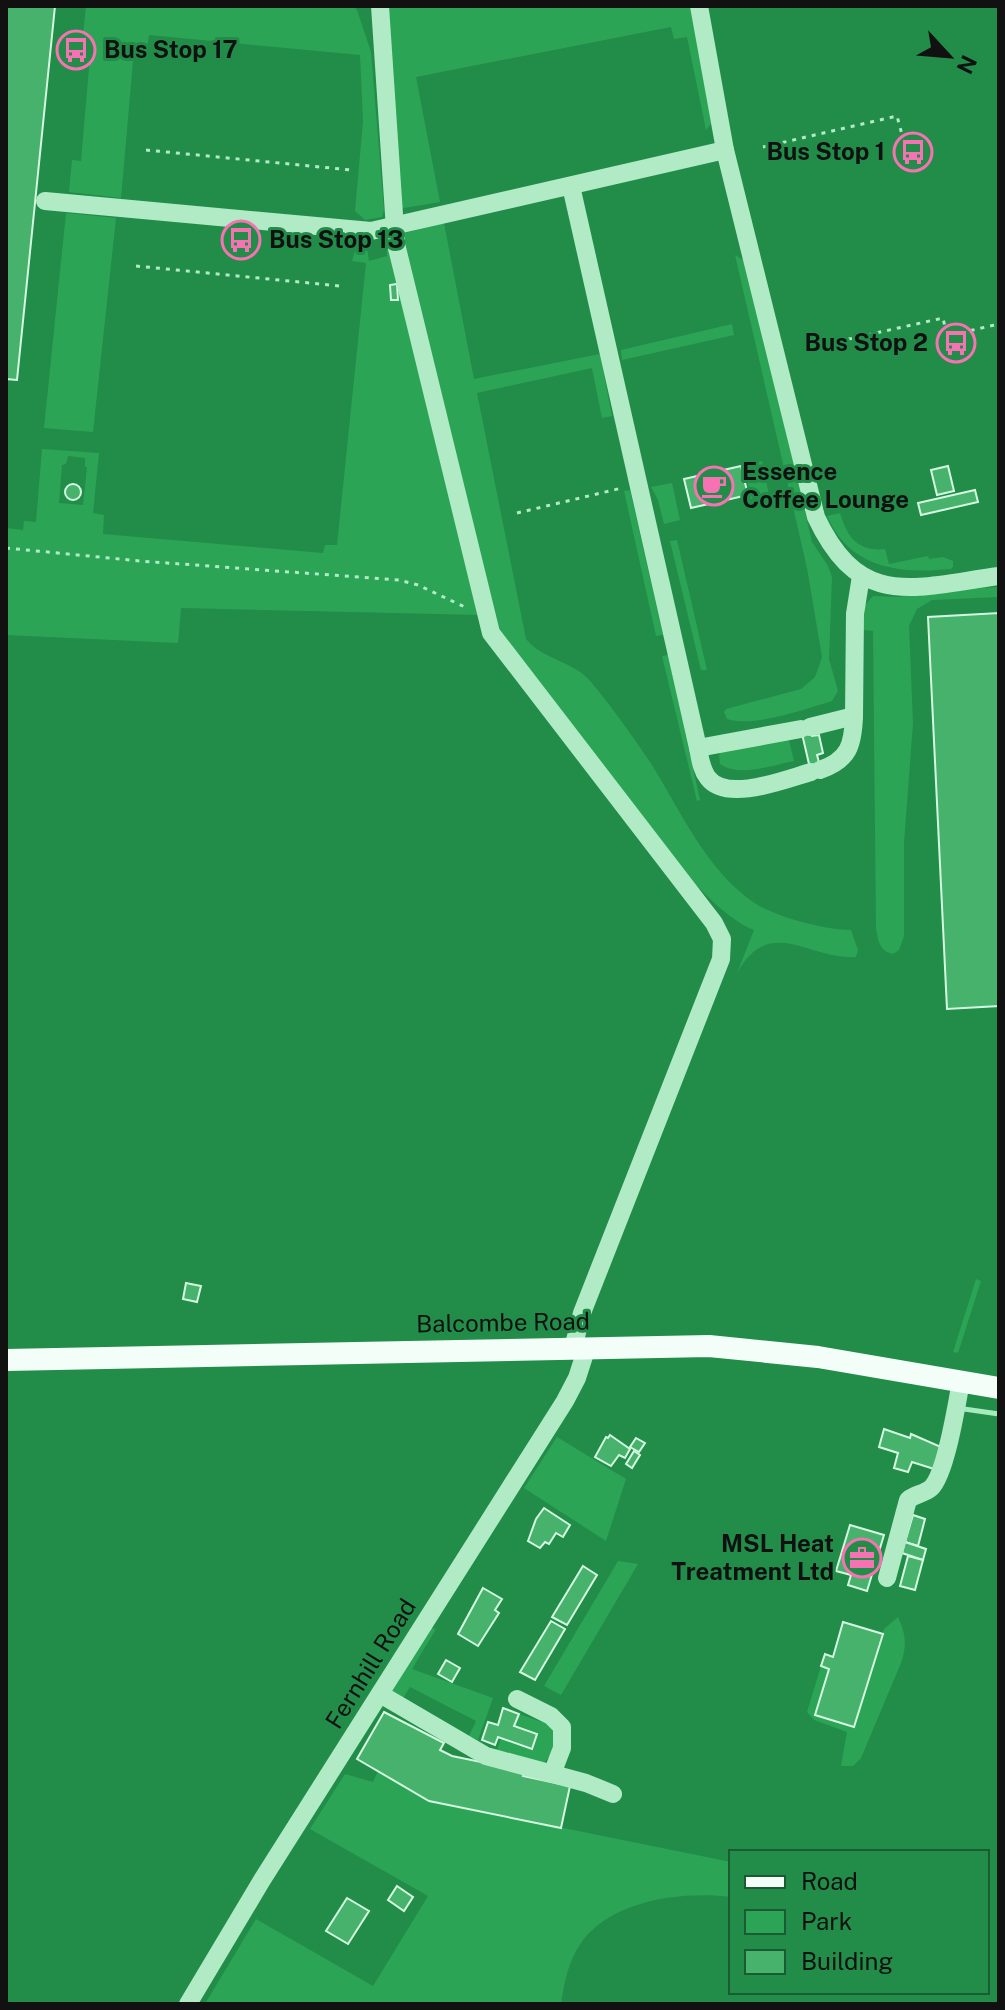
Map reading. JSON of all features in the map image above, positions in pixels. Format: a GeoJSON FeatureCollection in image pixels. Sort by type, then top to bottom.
{"type":"FeatureCollection","features":[{"type":"Feature","properties":{"kind":"main road","name":"Balcombe Road"},"geometry":{"type":"LineString","coordinates":[[6,1360],[709,1346],[818,1357],[999,1388]]}},
{"type":"Feature","properties":{"kind":"street"},"geometry":{"type":"LineString","coordinates":[[380,6],[394,227]]}},
{"type":"Feature","properties":{"kind":"street"},"geometry":{"type":"LineString","coordinates":[[699,6],[725,150],[816,517],[833,550],[861,576],[896,588],[999,576]]}},
{"type":"Feature","properties":{"kind":"street"},"geometry":{"type":"LineString","coordinates":[[45,201],[371,231],[725,150]]}},
{"type":"Feature","properties":{"kind":"street"},"geometry":{"type":"LineString","coordinates":[[571,186],[698,748],[707,777],[714,784],[729,789],[748,788],[816,771],[836,764],[845,756],[851,742],[854,716],[855,614],[861,576]]}},
{"type":"Feature","properties":{"kind":"street","name":"Fernhill Road"},"geometry":{"type":"LineString","coordinates":[[188,2004],[262,1880],[577,1378],[582,1313],[721,959],[722,939],[714,923],[491,633],[394,227]]}},
{"type":"Feature","properties":{"kind":"street"},"geometry":{"type":"LineString","coordinates":[[698,748],[854,716]]}},
{"type":"Feature","properties":{"kind":"street"},"geometry":{"type":"LineString","coordinates":[[887,1578],[908,1500],[929,1489],[938,1476],[961,1381]]}},
{"type":"Feature","properties":{"kind":"street"},"geometry":{"type":"LineString","coordinates":[[380,1694],[486,1756],[586,1783],[613,1794]]}},
{"type":"Feature","properties":{"kind":"street"},"geometry":{"type":"LineString","coordinates":[[517,1699],[551,1716],[563,1730],[562,1748],[552,1774]]}},
{"type":"Feature","properties":{"kind":"path"},"geometry":{"type":"LineString","coordinates":[[763,147],[897,116],[904,142],[929,137]]}},
{"type":"Feature","properties":{"kind":"path"},"geometry":{"type":"LineString","coordinates":[[146,150],[351,170]]}},
{"type":"Feature","properties":{"kind":"path"},"geometry":{"type":"LineString","coordinates":[[136,266],[340,286]]}},
{"type":"Feature","properties":{"kind":"path"},"geometry":{"type":"LineString","coordinates":[[809,348],[943,318],[947,336],[999,324]]}},
{"type":"Feature","properties":{"kind":"path"},"geometry":{"type":"LineString","coordinates":[[517,513],[638,484]]}},
{"type":"Feature","properties":{"kind":"path"},"geometry":{"type":"LineString","coordinates":[[6,548],[399,580],[426,588],[467,608]]}},
{"type":"Feature","properties":{"kind":"green space"},"geometry":{"type":"Polygon","coordinates":[[[86,6],[353,6],[371,52],[384,210],[382,217],[365,220],[355,211],[363,122],[360,55],[149,35],[147,51],[134,50],[121,198],[69,192],[72,160],[81,161],[91,45],[82,44],[86,6]]]}},
{"type":"Feature","properties":{"kind":"green space"},"geometry":{"type":"Polygon","coordinates":[[[384,6],[691,6],[711,124],[706,130],[687,37],[674,39],[671,27],[416,77],[440,202],[398,209],[384,6]]]}},
{"type":"Feature","properties":{"kind":"green space"},"geometry":{"type":"Polygon","coordinates":[[[66,213],[116,218],[93,432],[44,428],[66,213]]]}},
{"type":"Feature","properties":{"kind":"green space"},"geometry":{"type":"Polygon","coordinates":[[[444,223],[474,379],[600,354],[612,416],[602,418],[592,368],[477,393],[526,639],[541,652],[576,669],[591,682],[652,765],[708,857],[736,889],[762,908],[800,922],[851,930],[858,950],[856,957],[776,943],[763,946],[750,955],[737,973],[754,930],[715,904],[674,860],[478,615],[181,608],[178,643],[6,635],[6,528],[23,530],[24,521],[36,522],[42,449],[99,453],[93,513],[104,515],[103,534],[323,553],[325,545],[337,545],[366,263],[352,261],[358,247],[366,241],[369,261],[387,256],[386,238],[444,223]],[[68,456],[66,464],[62,465],[59,503],[83,505],[85,458],[68,456]]]}},
{"type":"Feature","properties":{"kind":"green space"},"geometry":{"type":"Polygon","coordinates":[[[735,255],[747,262],[812,542],[832,577],[829,659],[838,691],[832,701],[751,721],[727,719],[724,712],[801,689],[815,677],[822,657],[807,568],[735,255]]]}},
{"type":"Feature","properties":{"kind":"green space"},"geometry":{"type":"Polygon","coordinates":[[[732,324],[734,335],[622,360],[621,350],[732,324]]]}},
{"type":"Feature","properties":{"kind":"green space"},"geometry":{"type":"Polygon","coordinates":[[[762,461],[769,495],[751,499],[744,465],[762,461]]]}},
{"type":"Feature","properties":{"kind":"green space"},"geometry":{"type":"Polygon","coordinates":[[[672,483],[680,520],[664,524],[651,487],[672,483]]]}},
{"type":"Feature","properties":{"kind":"green space"},"geometry":{"type":"Polygon","coordinates":[[[630,490],[663,635],[656,636],[624,491],[630,490]]]}},
{"type":"Feature","properties":{"kind":"green space"},"geometry":{"type":"Polygon","coordinates":[[[840,513],[850,536],[868,548],[885,549],[889,564],[928,556],[929,559],[943,557],[953,561],[953,567],[932,570],[895,568],[863,557],[837,534],[827,516],[840,513]]]}},
{"type":"Feature","properties":{"kind":"green space"},"geometry":{"type":"Polygon","coordinates":[[[677,540],[707,670],[701,670],[670,541],[677,540]]]}},
{"type":"Feature","properties":{"kind":"green space"},"geometry":{"type":"Polygon","coordinates":[[[999,587],[999,597],[932,600],[917,609],[909,626],[913,723],[904,843],[904,936],[899,950],[888,953],[882,948],[876,928],[873,631],[863,630],[865,605],[873,596],[900,597],[927,591],[999,587]]]}},
{"type":"Feature","properties":{"kind":"green space"},"geometry":{"type":"Polygon","coordinates":[[[668,655],[700,800],[697,801],[662,656],[668,655]]]}},
{"type":"Feature","properties":{"kind":"green space"},"geometry":{"type":"Polygon","coordinates":[[[788,736],[794,761],[746,770],[720,764],[722,751],[788,736]]]}},
{"type":"Feature","properties":{"kind":"green space"},"geometry":{"type":"Polygon","coordinates":[[[976,1279],[981,1281],[958,1353],[953,1352],[976,1279]]]}},
{"type":"Feature","properties":{"kind":"green space"},"geometry":{"type":"Polygon","coordinates":[[[557,1437],[626,1479],[606,1541],[524,1488],[557,1437]]]}},
{"type":"Feature","properties":{"kind":"green space"},"geometry":{"type":"Polygon","coordinates":[[[618,1561],[638,1564],[561,1695],[544,1686],[618,1561]]]}},
{"type":"Feature","properties":{"kind":"green space"},"geometry":{"type":"Polygon","coordinates":[[[898,1617],[905,1640],[901,1663],[861,1758],[853,1766],[841,1766],[847,1732],[814,1720],[807,1712],[821,1666],[829,1669],[815,1715],[854,1727],[884,1629],[898,1617]]]}},
{"type":"Feature","properties":{"kind":"green space"},"geometry":{"type":"Polygon","coordinates":[[[431,1628],[436,1629],[412,1669],[493,1698],[478,1740],[469,1736],[476,1721],[410,1687],[402,1700],[392,1692],[431,1628]]]}},
{"type":"Feature","properties":{"kind":"green space"},"geometry":{"type":"Polygon","coordinates":[[[519,1714],[554,1726],[554,1751],[544,1763],[497,1750],[501,1738],[532,1749],[537,1734],[514,1726],[519,1714]]]}},
{"type":"Feature","properties":{"kind":"green space"},"geometry":{"type":"Polygon","coordinates":[[[378,1771],[430,1801],[729,1862],[729,1897],[669,1898],[648,1902],[608,1918],[592,1930],[575,1953],[561,2004],[205,2004],[256,1919],[373,1986],[428,1896],[310,1829],[345,1774],[373,1782],[378,1771]]]}},
{"type":"Feature","properties":{"kind":"building"},"geometry":{"type":"Polygon","coordinates":[[[6,6],[55,6],[17,380],[6,379],[6,6]]]}},
{"type":"Feature","properties":{"kind":"building"},"geometry":{"type":"Polygon","coordinates":[[[77,48],[85,49],[83,65],[75,64],[77,48]]]}},
{"type":"Feature","properties":{"kind":"building"},"geometry":{"type":"Polygon","coordinates":[[[918,145],[922,161],[914,163],[910,147],[918,145]]]}},
{"type":"Feature","properties":{"kind":"building"},"geometry":{"type":"Polygon","coordinates":[[[234,240],[250,241],[250,249],[233,247],[234,240]]]}},
{"type":"Feature","properties":{"kind":"building"},"geometry":{"type":"Polygon","coordinates":[[[397,284],[398,300],[391,300],[390,285],[397,284]]]}},
{"type":"Feature","properties":{"kind":"building"},"geometry":{"type":"Polygon","coordinates":[[[961,336],[964,353],[956,355],[952,338],[961,336]]]}},
{"type":"Feature","properties":{"kind":"building"},"geometry":{"type":"Polygon","coordinates":[[[741,466],[748,495],[691,508],[684,479],[741,466]]]}},
{"type":"Feature","properties":{"kind":"building"},"geometry":{"type":"Polygon","coordinates":[[[948,466],[954,491],[937,495],[931,470],[948,466]]]}},
{"type":"Feature","properties":{"kind":"building"},"geometry":{"type":"Polygon","coordinates":[[[73,484],[81,492],[73,500],[65,492],[73,484]]]}},
{"type":"Feature","properties":{"kind":"building"},"geometry":{"type":"Polygon","coordinates":[[[975,490],[978,502],[921,515],[918,503],[975,490]]]}},
{"type":"Feature","properties":{"kind":"building"},"geometry":{"type":"Polygon","coordinates":[[[999,613],[999,1006],[947,1009],[928,617],[999,613]]]}},
{"type":"Feature","properties":{"kind":"building"},"geometry":{"type":"Polygon","coordinates":[[[809,722],[812,736],[819,735],[823,753],[817,755],[822,774],[812,777],[800,725],[809,722]]]}},
{"type":"Feature","properties":{"kind":"building"},"geometry":{"type":"Polygon","coordinates":[[[186,1283],[201,1286],[197,1302],[183,1299],[186,1283]]]}},
{"type":"Feature","properties":{"kind":"building"},"geometry":{"type":"Polygon","coordinates":[[[884,1429],[910,1438],[911,1434],[941,1447],[934,1469],[912,1462],[908,1472],[894,1468],[898,1453],[879,1447],[884,1429]]]}},
{"type":"Feature","properties":{"kind":"building"},"geometry":{"type":"Polygon","coordinates":[[[610,1435],[630,1449],[625,1458],[619,1455],[611,1466],[595,1457],[610,1435]]]}},
{"type":"Feature","properties":{"kind":"building"},"geometry":{"type":"Polygon","coordinates":[[[636,1438],[645,1443],[639,1452],[630,1447],[636,1438]]]}},
{"type":"Feature","properties":{"kind":"building"},"geometry":{"type":"Polygon","coordinates":[[[634,1451],[640,1455],[632,1468],[626,1464],[634,1451]]]}},
{"type":"Feature","properties":{"kind":"building"},"geometry":{"type":"Polygon","coordinates":[[[544,1508],[570,1525],[563,1537],[556,1533],[549,1544],[545,1542],[540,1548],[528,1541],[544,1508]]]}},
{"type":"Feature","properties":{"kind":"building"},"geometry":{"type":"Polygon","coordinates":[[[913,1515],[925,1519],[918,1546],[905,1542],[913,1515]]]}},
{"type":"Feature","properties":{"kind":"building"},"geometry":{"type":"Polygon","coordinates":[[[850,1525],[884,1535],[867,1591],[848,1585],[851,1575],[836,1571],[850,1525]]]}},
{"type":"Feature","properties":{"kind":"building"},"geometry":{"type":"Polygon","coordinates":[[[905,1542],[926,1549],[923,1560],[902,1553],[905,1542]]]}},
{"type":"Feature","properties":{"kind":"building"},"geometry":{"type":"Polygon","coordinates":[[[908,1556],[923,1560],[915,1590],[900,1586],[908,1556]]]}},
{"type":"Feature","properties":{"kind":"building"},"geometry":{"type":"Polygon","coordinates":[[[583,1566],[597,1575],[567,1625],[552,1617],[583,1566]]]}},
{"type":"Feature","properties":{"kind":"building"},"geometry":{"type":"Polygon","coordinates":[[[483,1588],[502,1599],[495,1610],[499,1613],[478,1646],[458,1634],[483,1588]]]}},
{"type":"Feature","properties":{"kind":"building"},"geometry":{"type":"Polygon","coordinates":[[[551,1621],[565,1629],[535,1680],[520,1672],[551,1621]]]}},
{"type":"Feature","properties":{"kind":"building"},"geometry":{"type":"Polygon","coordinates":[[[843,1622],[883,1634],[854,1727],[815,1715],[829,1669],[821,1666],[825,1654],[833,1657],[843,1622]]]}},
{"type":"Feature","properties":{"kind":"building"},"geometry":{"type":"Polygon","coordinates":[[[446,1660],[460,1668],[452,1682],[438,1674],[446,1660]]]}},
{"type":"Feature","properties":{"kind":"building"},"geometry":{"type":"Polygon","coordinates":[[[503,1708],[519,1714],[514,1726],[537,1734],[532,1749],[498,1737],[495,1745],[482,1740],[488,1722],[498,1725],[503,1708]]]}},
{"type":"Feature","properties":{"kind":"building"},"geometry":{"type":"Polygon","coordinates":[[[384,1712],[444,1743],[440,1750],[452,1756],[524,1771],[523,1776],[570,1786],[561,1828],[429,1801],[357,1759],[384,1712]]]}},
{"type":"Feature","properties":{"kind":"building"},"geometry":{"type":"Polygon","coordinates":[[[397,1886],[413,1897],[404,1911],[388,1900],[397,1886]]]}},
{"type":"Feature","properties":{"kind":"building"},"geometry":{"type":"Polygon","coordinates":[[[347,1898],[369,1911],[348,1944],[326,1931],[347,1898]]]}},
{"type":"Feature","properties":{"kind":"waterway"},"geometry":{"type":"LineString","coordinates":[[964,1409],[999,1414]]}},
{"type":"Feature","properties":{"kind":"place","name":"Bus Stop 17"},"geometry":{"type":"Point","coordinates":[76,50]}},
{"type":"Feature","properties":{"kind":"place","name":"Bus Stop 1"},"geometry":{"type":"Point","coordinates":[913,152]}},
{"type":"Feature","properties":{"kind":"place","name":"Bus Stop 13"},"geometry":{"type":"Point","coordinates":[241,240]}},
{"type":"Feature","properties":{"kind":"place","name":"Bus Stop 2"},"geometry":{"type":"Point","coordinates":[956,343]}},
{"type":"Feature","properties":{"kind":"place","name":"Essence Coffee Lounge"},"geometry":{"type":"Point","coordinates":[714,486]}},
{"type":"Feature","properties":{"kind":"place","name":"MSL Heat Treatment Ltd"},"geometry":{"type":"Point","coordinates":[862,1558]}}]}
